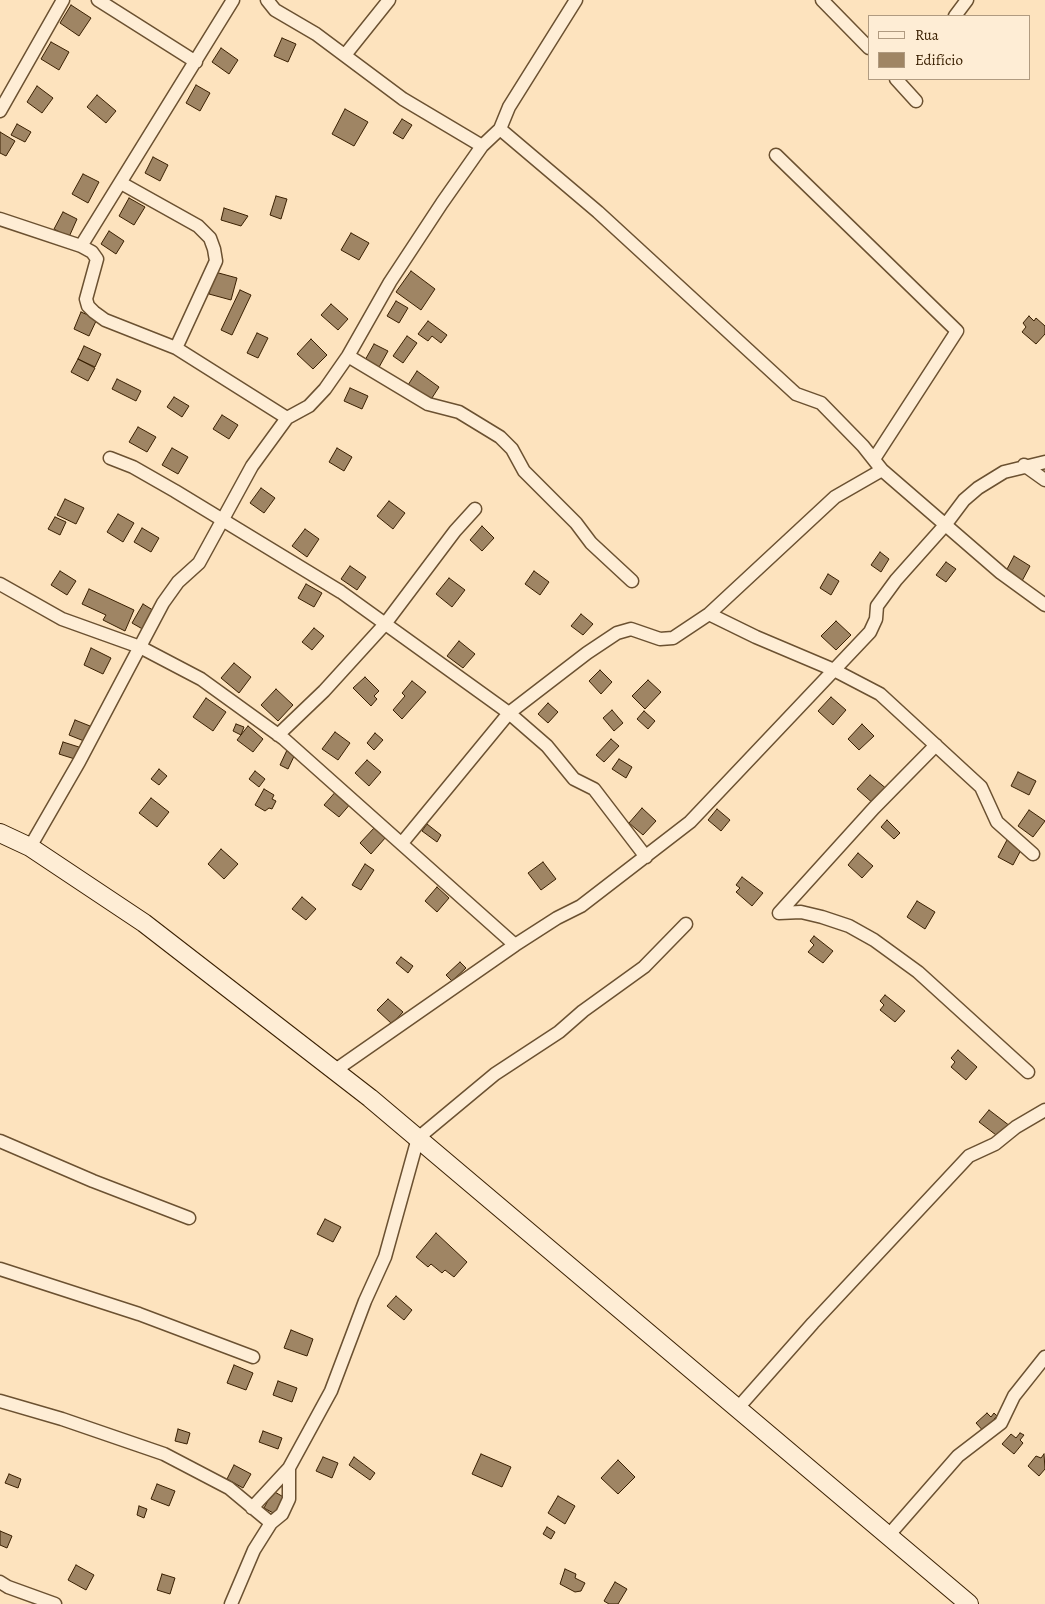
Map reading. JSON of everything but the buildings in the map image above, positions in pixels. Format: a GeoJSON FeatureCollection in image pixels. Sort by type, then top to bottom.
{"type":"FeatureCollection","features":[{"type":"Feature","properties":{"kind":"main road"},"geometry":{"type":"LineString","coordinates":[[0,833],[30,847],[144,923],[334,1071],[418,1138],[969,1604]]}},
{"type":"Feature","properties":{"kind":"street"},"geometry":{"type":"LineString","coordinates":[[0,111],[63,0]]}},
{"type":"Feature","properties":{"kind":"street"},"geometry":{"type":"LineString","coordinates":[[98,0],[196,62]]}},
{"type":"Feature","properties":{"kind":"street"},"geometry":{"type":"LineString","coordinates":[[81,246],[122,183],[233,0]]}},
{"type":"Feature","properties":{"kind":"street"},"geometry":{"type":"LineString","coordinates":[[266,0],[275,10],[316,34],[403,99],[482,146]]}},
{"type":"Feature","properties":{"kind":"street"},"geometry":{"type":"LineString","coordinates":[[345,55],[389,0]]}},
{"type":"Feature","properties":{"kind":"street"},"geometry":{"type":"LineString","coordinates":[[30,847],[79,762],[163,603],[178,582],[199,563],[252,466],[287,418],[309,406],[325,389],[348,356],[390,282],[482,146],[500,129],[509,107],[576,0]]}},
{"type":"Feature","properties":{"kind":"street"},"geometry":{"type":"LineString","coordinates":[[822,0],[868,47]]}},
{"type":"Feature","properties":{"kind":"street"},"geometry":{"type":"LineString","coordinates":[[956,15],[967,0]]}},
{"type":"Feature","properties":{"kind":"street"},"geometry":{"type":"LineString","coordinates":[[898,80],[916,101]]}},
{"type":"Feature","properties":{"kind":"street"},"geometry":{"type":"LineString","coordinates":[[500,129],[598,212],[796,394],[821,403],[882,470],[1001,573],[1045,605]]}},
{"type":"Feature","properties":{"kind":"street"},"geometry":{"type":"LineString","coordinates":[[776,155],[957,331],[874,459]]}},
{"type":"Feature","properties":{"kind":"street"},"geometry":{"type":"LineString","coordinates":[[122,183],[198,226],[210,238],[214,249],[216,261],[176,348]]}},
{"type":"Feature","properties":{"kind":"street"},"geometry":{"type":"LineString","coordinates":[[0,219],[81,246],[92,252],[97,259],[86,299],[88,306],[105,320],[176,348],[287,418]]}},
{"type":"Feature","properties":{"kind":"street"},"geometry":{"type":"LineString","coordinates":[[348,356],[428,404],[459,412],[500,437],[512,449],[524,471],[576,523],[591,543],[632,581]]}},
{"type":"Feature","properties":{"kind":"street"},"geometry":{"type":"LineString","coordinates":[[110,458],[149,476],[341,592],[509,713],[547,746],[574,779],[594,789],[646,857]]}},
{"type":"Feature","properties":{"kind":"street"},"geometry":{"type":"LineString","coordinates":[[334,1071],[515,945],[557,918],[581,906],[690,822],[870,632],[876,619],[877,606],[896,580],[946,524],[964,500],[978,488],[1004,472],[1024,465],[1045,462]]}},
{"type":"Feature","properties":{"kind":"street"},"geometry":{"type":"LineString","coordinates":[[1024,465],[1045,480]]}},
{"type":"Feature","properties":{"kind":"street"},"geometry":{"type":"LineString","coordinates":[[402,844],[509,713],[587,653],[617,633],[631,629],[660,639],[673,638],[709,614],[835,497],[882,470]]}},
{"type":"Feature","properties":{"kind":"street"},"geometry":{"type":"LineString","coordinates":[[278,735],[324,691],[385,624],[455,531],[476,509]]}},
{"type":"Feature","properties":{"kind":"street"},"geometry":{"type":"LineString","coordinates":[[0,584],[62,619],[140,647],[201,679],[278,735],[515,945]]}},
{"type":"Feature","properties":{"kind":"street"},"geometry":{"type":"LineString","coordinates":[[709,614],[756,637],[834,670],[880,694],[981,786],[997,822],[1033,854]]}},
{"type":"Feature","properties":{"kind":"street"},"geometry":{"type":"LineString","coordinates":[[936,745],[874,808],[779,913],[801,912],[822,917],[849,926],[874,940],[918,972],[1028,1072]]}},
{"type":"Feature","properties":{"kind":"street"},"geometry":{"type":"LineString","coordinates":[[252,1508],[289,1468],[331,1391],[365,1301],[385,1257],[418,1138],[495,1074],[559,1032],[644,967],[686,924]]}},
{"type":"Feature","properties":{"kind":"street"},"geometry":{"type":"LineString","coordinates":[[737,1409],[813,1323],[969,1156],[995,1144],[1045,1110]]}},
{"type":"Feature","properties":{"kind":"street"},"geometry":{"type":"LineString","coordinates":[[0,1141],[93,1181],[189,1218]]}},
{"type":"Feature","properties":{"kind":"street"},"geometry":{"type":"LineString","coordinates":[[0,1268],[139,1314],[253,1357]]}},
{"type":"Feature","properties":{"kind":"street"},"geometry":{"type":"LineString","coordinates":[[888,1536],[958,1456],[1001,1422],[1014,1396],[1045,1356]]}},
{"type":"Feature","properties":{"kind":"street"},"geometry":{"type":"LineString","coordinates":[[0,1401],[62,1419],[164,1454],[222,1484],[271,1523]]}},
{"type":"Feature","properties":{"kind":"street"},"geometry":{"type":"LineString","coordinates":[[231,1604],[254,1550],[271,1523],[282,1514],[289,1499],[289,1468]]}},
{"type":"Feature","properties":{"kind":"street"},"geometry":{"type":"LineString","coordinates":[[0,1582],[8,1587],[55,1604]]}}]}
